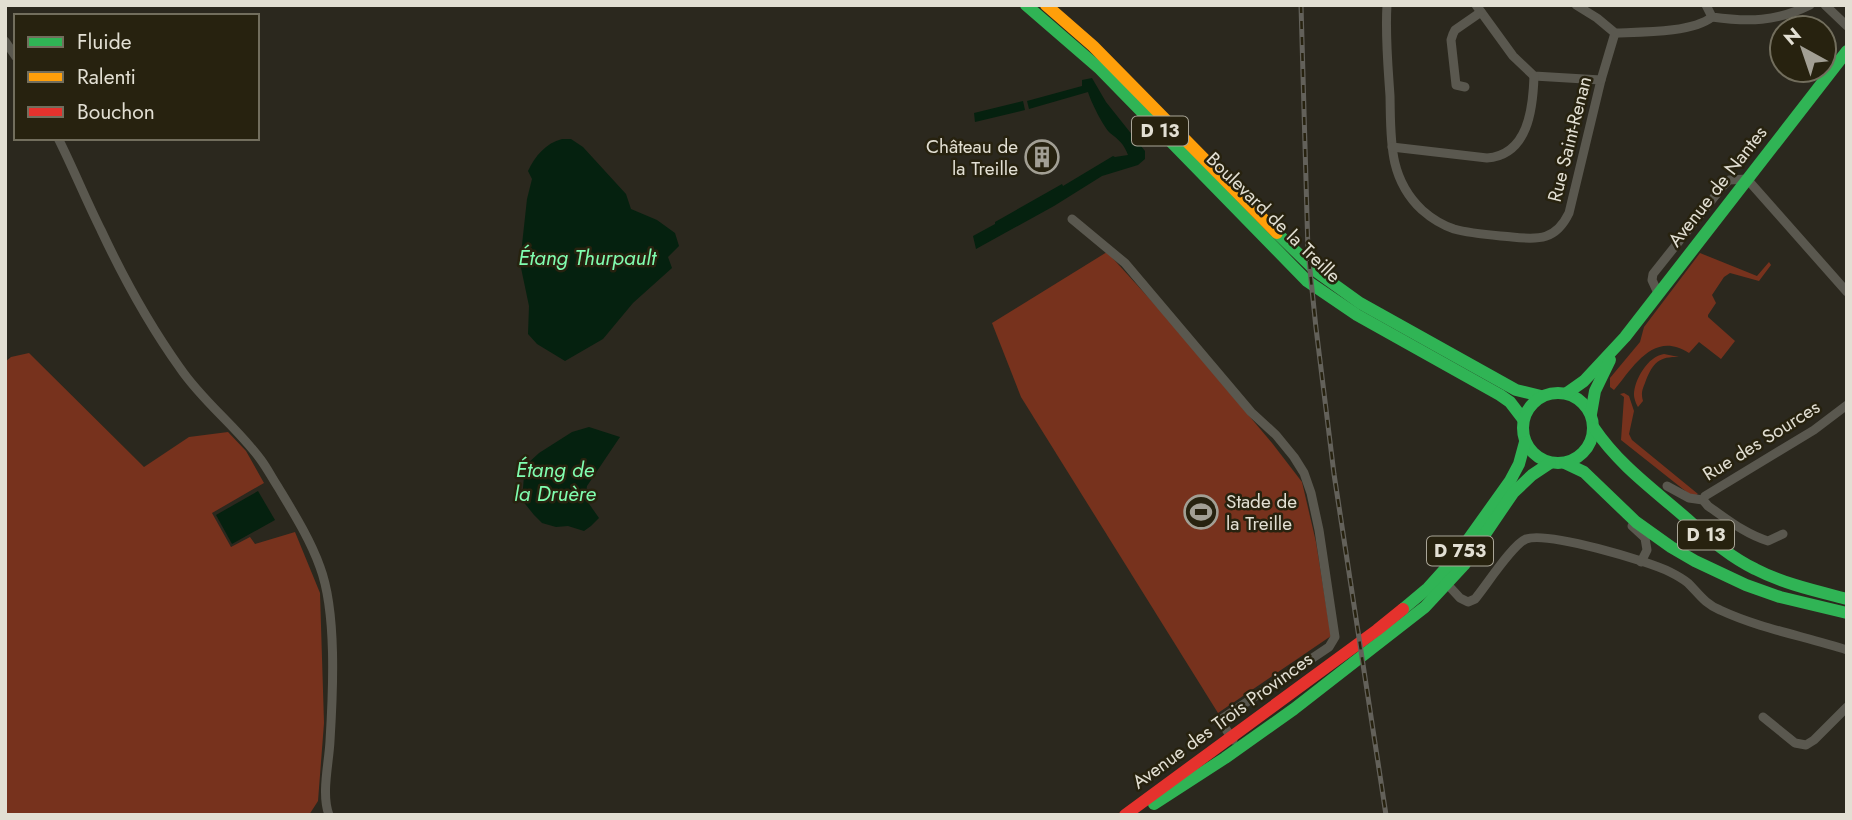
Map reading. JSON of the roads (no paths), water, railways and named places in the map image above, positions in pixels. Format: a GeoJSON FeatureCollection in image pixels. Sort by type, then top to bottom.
{"type":"FeatureCollection","features":[{"type":"Feature","properties":{"kind":"main road","name":"Boulevard de la Treille"},"geometry":{"type":"LineString","coordinates":[[1026,5],[1095,64],[1291,257]]}},
{"type":"Feature","properties":{"kind":"main road","name":"Boulevard de la Treille"},"geometry":{"type":"LineString","coordinates":[[1046,5],[1093,46],[1291,257],[1307,281],[1500,395],[1510,402],[1523,419]]}},
{"type":"Feature","properties":{"kind":"main road","name":"Avenue de Nantes"},"geometry":{"type":"LineString","coordinates":[[1567,393],[1584,381],[1619,344],[1847,51]]}},
{"type":"Feature","properties":{"kind":"main road","name":"Boulevard de la Treille"},"geometry":{"type":"LineString","coordinates":[[1338,297],[1376,312],[1516,390],[1541,396]]}},
{"type":"Feature","properties":{"kind":"main road","name":"Avenue de Nantes"},"geometry":{"type":"LineString","coordinates":[[1591,414],[1595,391],[1619,344]]}},
{"type":"Feature","properties":{"kind":"main road"},"geometry":{"type":"LineString","coordinates":[[1567,393],[1576,397],[1591,414],[1594,428],[1592,440],[1586,451],[1576,459],[1565,463],[1550,463],[1532,452],[1525,442],[1523,419],[1530,406],[1541,396],[1567,393]]}},
{"type":"Feature","properties":{"kind":"main road","name":"D 13"},"geometry":{"type":"LineString","coordinates":[[1594,428],[1612,455],[1630,472],[1712,541],[1743,563],[1794,585],[1847,599]]}},
{"type":"Feature","properties":{"kind":"main road","name":"D 753"},"geometry":{"type":"LineString","coordinates":[[1380,635],[1455,558],[1510,481],[1519,464],[1525,442]]}},
{"type":"Feature","properties":{"kind":"main road","name":"D 753"},"geometry":{"type":"LineString","coordinates":[[1380,635],[1425,607],[1448,585],[1513,493],[1550,463]]}},
{"type":"Feature","properties":{"kind":"main road","name":"D 13"},"geometry":{"type":"LineString","coordinates":[[1565,463],[1584,472],[1636,522],[1695,561],[1746,585],[1780,597],[1847,613]]}},
{"type":"Feature","properties":{"kind":"main road","name":"Avenue des Trois Provinces"},"geometry":{"type":"LineString","coordinates":[[1125,815],[1342,655],[1380,635]]}},
{"type":"Feature","properties":{"kind":"main road","name":"Avenue des Trois Provinces"},"geometry":{"type":"LineString","coordinates":[[1137,815],[1248,743],[1345,670],[1380,635]]}},
{"type":"Feature","properties":{"kind":"street","name":"Rue Saint-Renan"},"geometry":{"type":"LineString","coordinates":[[1387,5],[1392,146],[1396,168],[1403,187],[1437,222],[1471,233],[1528,238],[1547,236],[1563,225],[1569,213],[1615,33]]}},
{"type":"Feature","properties":{"kind":"street"},"geometry":{"type":"LineString","coordinates":[[1576,5],[1615,33],[1696,26],[1712,17],[1742,21],[1771,20],[1810,5]]}},
{"type":"Feature","properties":{"kind":"street"},"geometry":{"type":"LineString","coordinates":[[1706,5],[1712,17]]}},
{"type":"Feature","properties":{"kind":"street"},"geometry":{"type":"LineString","coordinates":[[1825,5],[1847,26]]}},
{"type":"Feature","properties":{"kind":"street"},"geometry":{"type":"LineString","coordinates":[[1465,87],[1456,85],[1451,40],[1455,30],[1478,9],[1513,56],[1534,76],[1601,80]]}},
{"type":"Feature","properties":{"kind":"street"},"geometry":{"type":"LineString","coordinates":[[1392,146],[1487,158],[1505,154],[1517,145],[1526,129],[1534,76]]}},
{"type":"Feature","properties":{"kind":"street"},"geometry":{"type":"LineString","coordinates":[[59,140],[110,249],[162,342],[200,394],[261,460],[314,552],[325,585],[330,625],[332,691],[326,781],[329,815]]}},
{"type":"Feature","properties":{"kind":"street"},"geometry":{"type":"LineString","coordinates":[[1746,178],[1847,292]]}},
{"type":"Feature","properties":{"kind":"street"},"geometry":{"type":"LineString","coordinates":[[1072,219],[1125,263],[1251,412],[1290,451],[1304,473],[1311,493],[1335,637],[1329,647],[1220,720],[1236,743],[1248,743]]}},
{"type":"Feature","properties":{"kind":"street","name":"Rue des Sources"},"geometry":{"type":"LineString","coordinates":[[1783,534],[1768,541],[1758,538],[1741,529],[1703,500],[1707,494],[1791,444],[1847,405]]}},
{"type":"Feature","properties":{"kind":"street"},"geometry":{"type":"LineString","coordinates":[[1667,486],[1689,498],[1703,500]]}},
{"type":"Feature","properties":{"kind":"street"},"geometry":{"type":"LineString","coordinates":[[1606,494],[1614,509],[1645,538],[1647,550],[1641,562]]}},
{"type":"Feature","properties":{"kind":"street"},"geometry":{"type":"LineString","coordinates":[[1448,585],[1460,598],[1468,602],[1475,599],[1518,544],[1528,538],[1546,537],[1587,546],[1667,571],[1686,582],[1699,597],[1717,610],[1772,630],[1847,650]]}},
{"type":"Feature","properties":{"kind":"street"},"geometry":{"type":"LineString","coordinates":[[1763,718],[1795,743],[1805,745],[1814,740],[1847,707]]}},
{"type":"Feature","properties":{"kind":"water"},"geometry":{"type":"Polygon","coordinates":[[[1092,78],[1106,102],[1145,151],[1145,159],[1138,165],[1102,176],[976,249],[973,236],[995,222],[1113,156],[1128,155],[1119,140],[1104,125],[1088,92],[1029,109],[1027,101],[1082,86],[1082,80],[1092,78]]]}},
{"type":"Feature","properties":{"kind":"water"},"geometry":{"type":"Polygon","coordinates":[[[1023,101],[1025,110],[975,122],[974,113],[1023,101]]]}},
{"type":"Feature","properties":{"kind":"water","name":"Étang Thurpault"},"geometry":{"type":"Polygon","coordinates":[[[562,139],[571,139],[583,147],[626,194],[631,209],[657,220],[675,233],[679,246],[668,257],[672,268],[633,303],[603,339],[565,361],[537,344],[528,334],[529,306],[520,263],[527,199],[532,179],[528,171],[542,151],[562,139]]]}},
{"type":"Feature","properties":{"kind":"water","name":"Étang de la Druère"},"geometry":{"type":"Polygon","coordinates":[[[589,427],[620,437],[587,486],[585,498],[599,518],[584,531],[542,523],[522,500],[527,464],[572,432],[589,427]]]}},
{"type":"Feature","properties":{"kind":"water"},"geometry":{"type":"Polygon","coordinates":[[[258,491],[275,520],[232,544],[216,515],[258,491]]]}},
{"type":"Feature","properties":{"kind":"railway"},"geometry":{"type":"LineString","coordinates":[[1301,5],[1308,251],[1316,328],[1334,474],[1386,815]]}},
{"type":"Feature","properties":{"kind":"place","name":"Château de la Treille"},"geometry":{"type":"Point","coordinates":[1042,157]}},
{"type":"Feature","properties":{"kind":"place","name":"Stade de la Treille"},"geometry":{"type":"Point","coordinates":[1201,512]}}]}
